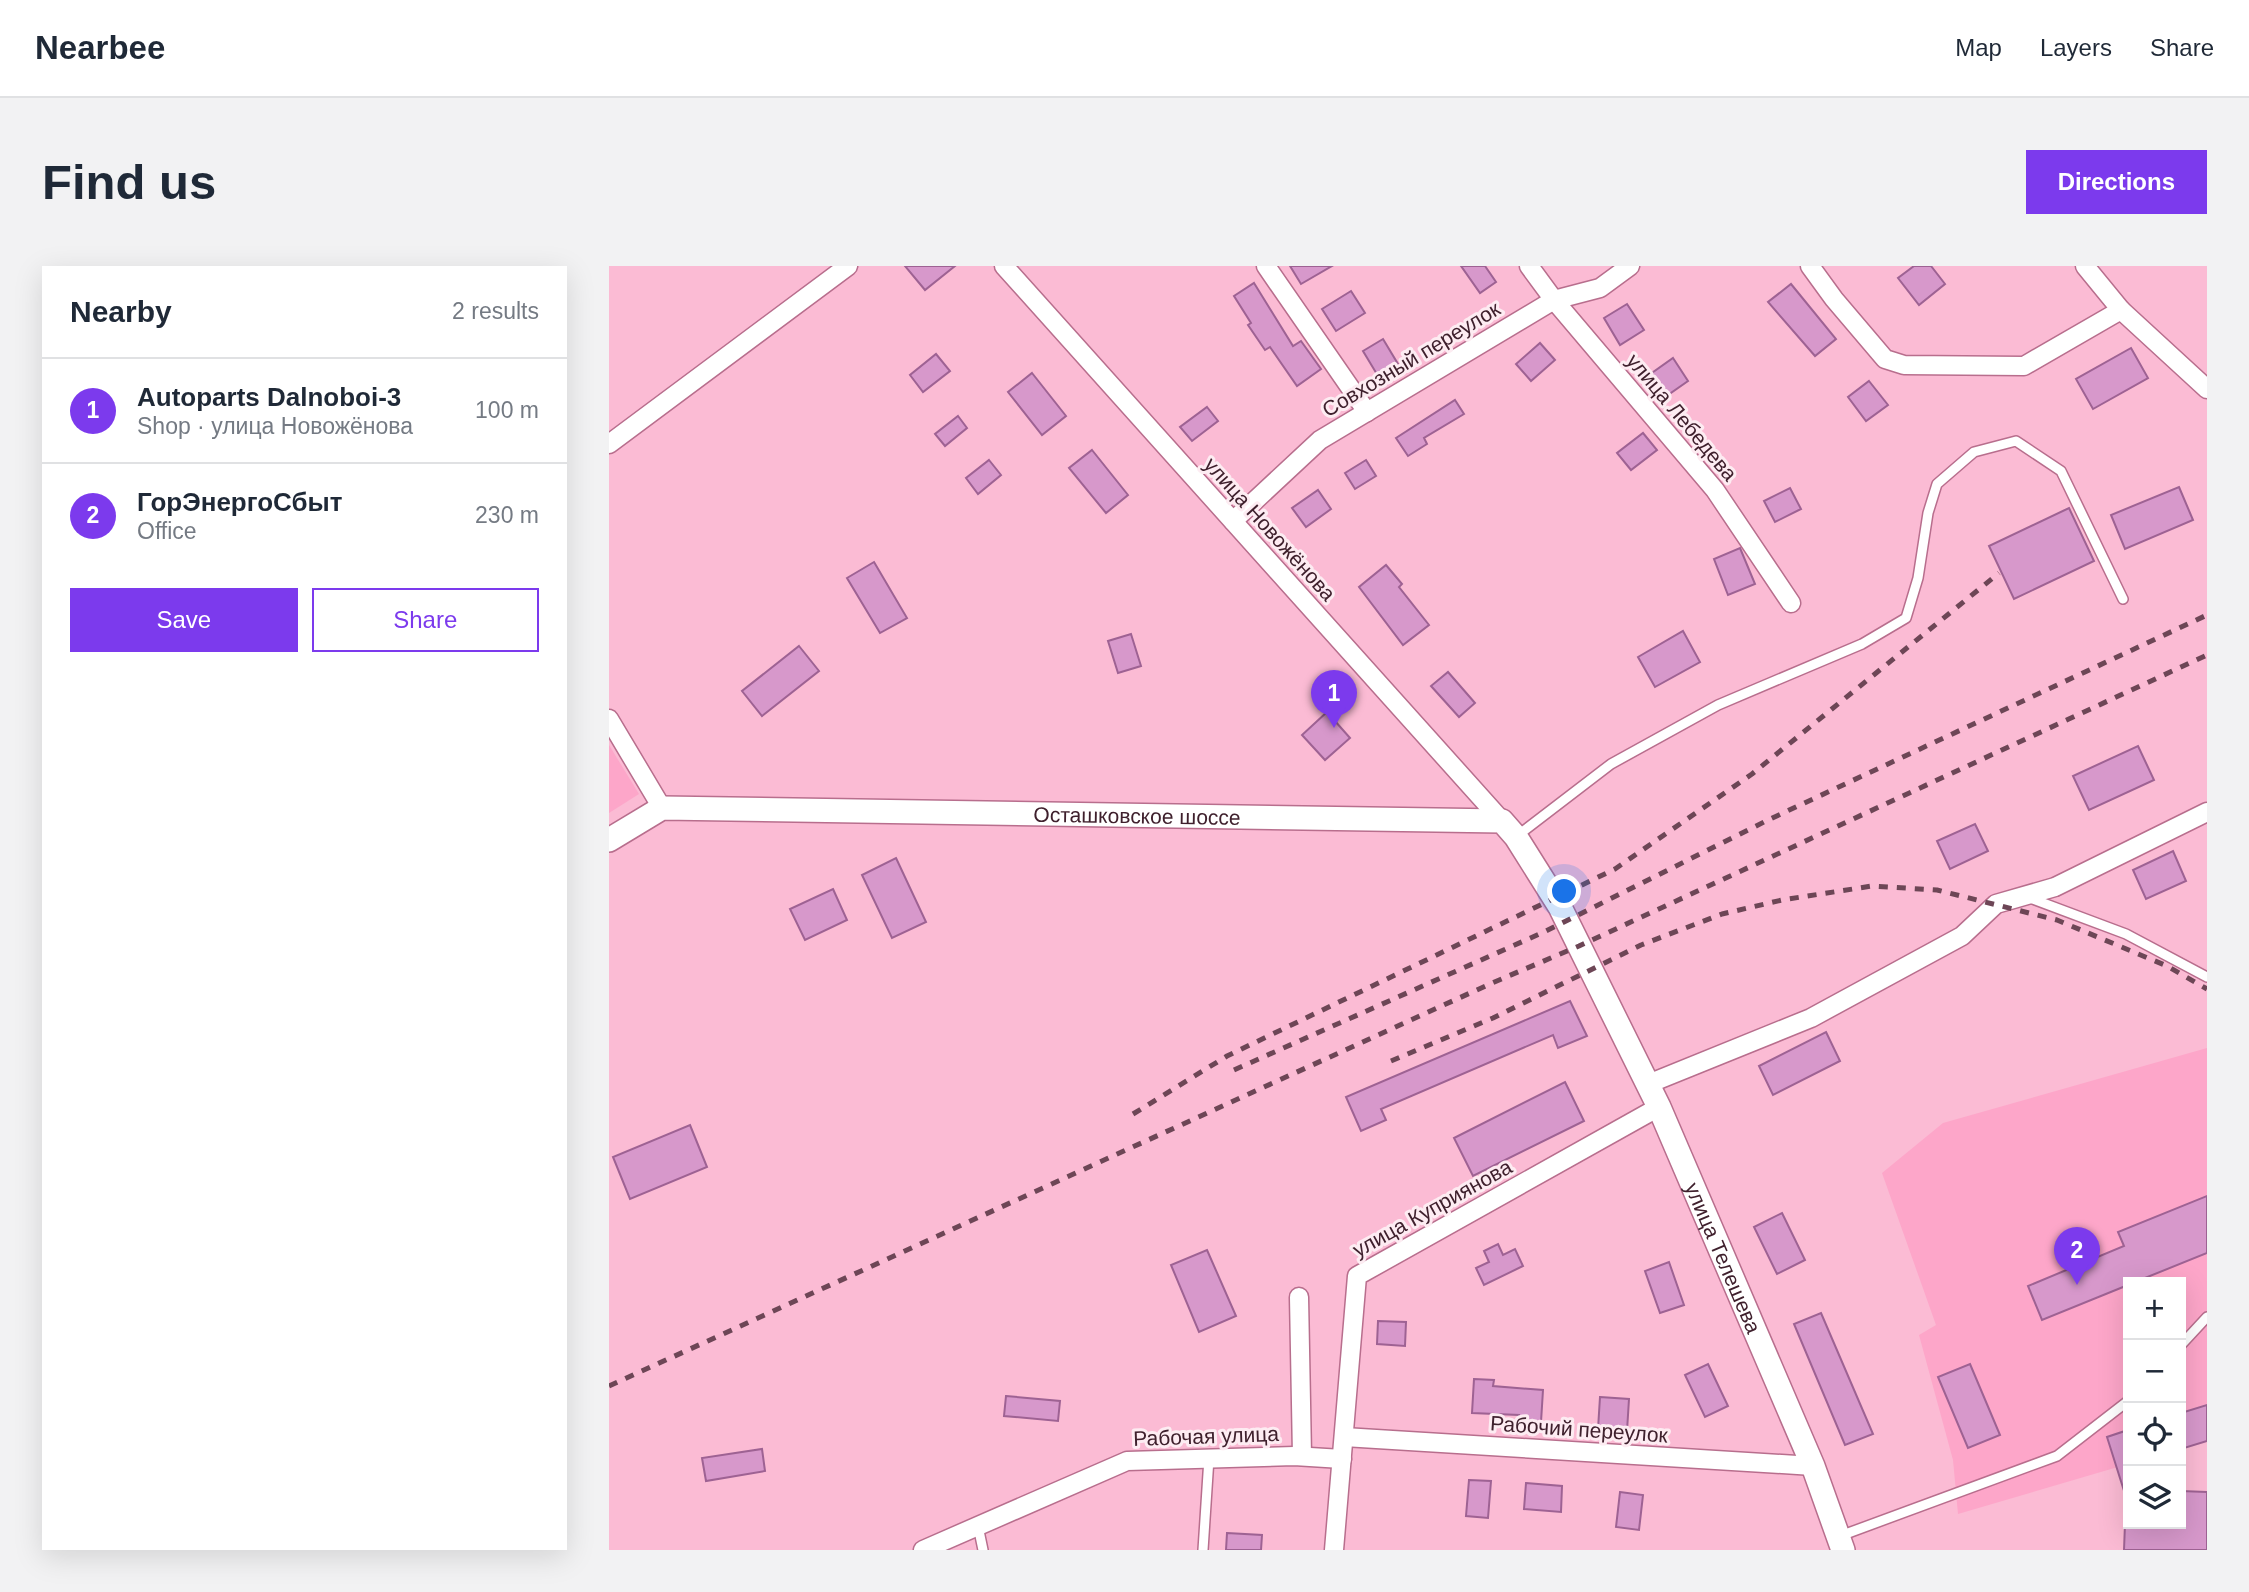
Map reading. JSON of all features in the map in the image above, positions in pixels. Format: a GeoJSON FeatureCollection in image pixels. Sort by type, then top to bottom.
{"type":"FeatureCollection","features":[{"type":"Feature","properties":{"kind":"street"},"geometry":{"type":"LineString","coordinates":[[609,444],[848,266]]}},
{"type":"Feature","properties":{"kind":"street","name":"улица Новожёнова"},"geometry":{"type":"LineString","coordinates":[[1004,266],[1509,829]]}},
{"type":"Feature","properties":{"kind":"street"},"geometry":{"type":"LineString","coordinates":[[1266,266],[1367,412]]}},
{"type":"Feature","properties":{"kind":"street","name":"улица Лебедева"},"geometry":{"type":"LineString","coordinates":[[1529,266],[1554,300],[1715,490],[1791,603]]}},
{"type":"Feature","properties":{"kind":"street","name":"Совхозный переулок"},"geometry":{"type":"LineString","coordinates":[[1233,521],[1320,440],[1554,300],[1600,288],[1630,266]]}},
{"type":"Feature","properties":{"kind":"street"},"geometry":{"type":"LineString","coordinates":[[1810,266],[1885,359],[1904,365],[2024,366],[2121,310]]}},
{"type":"Feature","properties":{"kind":"street"},"geometry":{"type":"LineString","coordinates":[[2085,266],[2121,310],[2207,389]]}},
{"type":"Feature","properties":{"kind":"street"},"geometry":{"type":"LineString","coordinates":[[609,719],[662,808],[609,840]]}},
{"type":"Feature","properties":{"kind":"street","name":"Осташковское шоссе"},"geometry":{"type":"LineString","coordinates":[[662,808],[1509,829]]}},
{"type":"Feature","properties":{"kind":"street"},"geometry":{"type":"LineString","coordinates":[[1648,1084],[1811,1018],[1962,936],[1996,904],[2055,887],[2207,812]]}},
{"type":"Feature","properties":{"kind":"street","name":"улица Телешева"},"geometry":{"type":"LineString","coordinates":[[1509,829],[1560,907],[1659,1107],[1812,1466],[1841,1543]]}},
{"type":"Feature","properties":{"kind":"street","name":"улица Куприянова"},"geometry":{"type":"LineString","coordinates":[[1335,1550],[1357,1276],[1659,1107]]}},
{"type":"Feature","properties":{"kind":"street"},"geometry":{"type":"LineString","coordinates":[[1299,1297],[1302,1457]]}},
{"type":"Feature","properties":{"kind":"street","name":"Рабочий переулок"},"geometry":{"type":"LineString","coordinates":[[1344,1437],[1812,1466]]}},
{"type":"Feature","properties":{"kind":"street","name":"Рабочая улица"},"geometry":{"type":"LineString","coordinates":[[923,1550],[1127,1461],[1302,1457],[1342,1459]]}},
{"type":"Feature","properties":{"kind":"lane"},"geometry":{"type":"LineString","coordinates":[[1509,829],[1611,764],[1718,705],[1861,644],[1906,618],[1918,578],[1928,513],[1937,484],[1974,452],[2016,441],[2061,471],[2123,599]]}},
{"type":"Feature","properties":{"kind":"lane"},"geometry":{"type":"LineString","coordinates":[[2025,896],[2126,934],[2207,977]]}},
{"type":"Feature","properties":{"kind":"lane"},"geometry":{"type":"LineString","coordinates":[[2186,1340],[2207,1317]]}},
{"type":"Feature","properties":{"kind":"lane"},"geometry":{"type":"LineString","coordinates":[[1841,1543],[2057,1455],[2125,1403]]}},
{"type":"Feature","properties":{"kind":"lane"},"geometry":{"type":"LineString","coordinates":[[1203,1550],[1209,1458]]}},
{"type":"Feature","properties":{"kind":"lane"},"geometry":{"type":"LineString","coordinates":[[978,1526],[982,1550]]}},
{"type":"Feature","properties":{"kind":"shaded area"},"geometry":{"type":"Polygon","coordinates":[[[609,745],[639,794],[609,813],[609,745]]]}},
{"type":"Feature","properties":{"kind":"shaded area"},"geometry":{"type":"Polygon","coordinates":[[[2207,1048],[2207,1441],[2186,1447],[2186,1277],[2123,1277],[2123,1465],[1958,1514],[1953,1460],[1919,1335],[1936,1325],[1882,1173],[1943,1123],[2207,1048]]]}},
{"type":"Feature","properties":{"kind":"building"},"geometry":{"type":"Polygon","coordinates":[[[905,266],[955,266],[925,290],[905,266]]]}},
{"type":"Feature","properties":{"kind":"building"},"geometry":{"type":"Polygon","coordinates":[[[1290,266],[1332,266],[1301,284],[1290,266]]]}},
{"type":"Feature","properties":{"kind":"building"},"geometry":{"type":"Polygon","coordinates":[[[1461,266],[1485,266],[1496,282],[1480,293],[1461,266]]]}},
{"type":"Feature","properties":{"kind":"building"},"geometry":{"type":"Polygon","coordinates":[[[1914,266],[1931,266],[1945,284],[1919,305],[1898,278],[1914,266]]]}},
{"type":"Feature","properties":{"kind":"building"},"geometry":{"type":"Polygon","coordinates":[[[1254,283],[1293,346],[1301,341],[1321,369],[1297,386],[1270,347],[1265,350],[1248,325],[1251,323],[1234,296],[1254,283]]]}},
{"type":"Feature","properties":{"kind":"building"},"geometry":{"type":"Polygon","coordinates":[[[1791,284],[1836,339],[1815,356],[1768,302],[1791,284]]]}},
{"type":"Feature","properties":{"kind":"building"},"geometry":{"type":"Polygon","coordinates":[[[1351,291],[1365,313],[1336,331],[1322,309],[1351,291]]]}},
{"type":"Feature","properties":{"kind":"building"},"geometry":{"type":"Polygon","coordinates":[[[1627,304],[1644,330],[1620,345],[1604,318],[1627,304]]]}},
{"type":"Feature","properties":{"kind":"building"},"geometry":{"type":"Polygon","coordinates":[[[1383,339],[1398,364],[1378,376],[1363,351],[1383,339]]]}},
{"type":"Feature","properties":{"kind":"building"},"geometry":{"type":"Polygon","coordinates":[[[1540,343],[1555,360],[1531,381],[1516,364],[1540,343]]]}},
{"type":"Feature","properties":{"kind":"building"},"geometry":{"type":"Polygon","coordinates":[[[2131,348],[2148,378],[2093,409],[2076,379],[2131,348]]]}},
{"type":"Feature","properties":{"kind":"building"},"geometry":{"type":"Polygon","coordinates":[[[936,354],[950,371],[923,392],[910,375],[936,354]]]}},
{"type":"Feature","properties":{"kind":"building"},"geometry":{"type":"Polygon","coordinates":[[[1673,358],[1688,381],[1665,397],[1649,375],[1673,358]]]}},
{"type":"Feature","properties":{"kind":"building"},"geometry":{"type":"Polygon","coordinates":[[[1032,373],[1066,416],[1042,435],[1008,392],[1032,373]]]}},
{"type":"Feature","properties":{"kind":"building"},"geometry":{"type":"Polygon","coordinates":[[[1869,381],[1888,405],[1866,421],[1848,397],[1869,381]]]}},
{"type":"Feature","properties":{"kind":"building"},"geometry":{"type":"Polygon","coordinates":[[[1455,400],[1464,414],[1424,438],[1427,444],[1408,456],[1396,438],[1455,400]]]}},
{"type":"Feature","properties":{"kind":"building"},"geometry":{"type":"Polygon","coordinates":[[[1207,407],[1218,421],[1192,441],[1180,427],[1207,407]]]}},
{"type":"Feature","properties":{"kind":"building"},"geometry":{"type":"Polygon","coordinates":[[[958,416],[967,428],[945,446],[935,434],[958,416]]]}},
{"type":"Feature","properties":{"kind":"building"},"geometry":{"type":"Polygon","coordinates":[[[1643,433],[1657,450],[1631,470],[1617,453],[1643,433]]]}},
{"type":"Feature","properties":{"kind":"building"},"geometry":{"type":"Polygon","coordinates":[[[1092,450],[1128,495],[1106,513],[1069,468],[1092,450]]]}},
{"type":"Feature","properties":{"kind":"building"},"geometry":{"type":"Polygon","coordinates":[[[989,460],[1001,475],[978,494],[966,478],[989,460]]]}},
{"type":"Feature","properties":{"kind":"building"},"geometry":{"type":"Polygon","coordinates":[[[1366,460],[1376,476],[1355,489],[1345,473],[1366,460]]]}},
{"type":"Feature","properties":{"kind":"building"},"geometry":{"type":"Polygon","coordinates":[[[2179,487],[2193,520],[2125,549],[2111,515],[2179,487]]]}},
{"type":"Feature","properties":{"kind":"building"},"geometry":{"type":"Polygon","coordinates":[[[1790,488],[1801,509],[1775,522],[1764,501],[1790,488]]]}},
{"type":"Feature","properties":{"kind":"building"},"geometry":{"type":"Polygon","coordinates":[[[1318,490],[1331,509],[1306,527],[1292,508],[1318,490]]]}},
{"type":"Feature","properties":{"kind":"building"},"geometry":{"type":"Polygon","coordinates":[[[2069,508],[2094,561],[2014,599],[1989,546],[2069,508]]]}},
{"type":"Feature","properties":{"kind":"building"},"geometry":{"type":"Polygon","coordinates":[[[1740,548],[1755,584],[1728,595],[1714,559],[1740,548]]]}},
{"type":"Feature","properties":{"kind":"building"},"geometry":{"type":"Polygon","coordinates":[[[874,562],[907,618],[880,633],[847,578],[874,562]]]}},
{"type":"Feature","properties":{"kind":"building"},"geometry":{"type":"Polygon","coordinates":[[[1386,565],[1402,584],[1399,587],[1429,625],[1403,645],[1359,587],[1386,565]]]}},
{"type":"Feature","properties":{"kind":"building"},"geometry":{"type":"Polygon","coordinates":[[[1683,631],[1700,662],[1655,687],[1638,657],[1683,631]]]}},
{"type":"Feature","properties":{"kind":"building"},"geometry":{"type":"Polygon","coordinates":[[[1131,634],[1141,666],[1118,673],[1108,641],[1131,634]]]}},
{"type":"Feature","properties":{"kind":"building"},"geometry":{"type":"Polygon","coordinates":[[[799,646],[819,671],[762,716],[742,691],[799,646]]]}},
{"type":"Feature","properties":{"kind":"building"},"geometry":{"type":"Polygon","coordinates":[[[1448,672],[1475,703],[1459,717],[1431,686],[1448,672]]]}},
{"type":"Feature","properties":{"kind":"building"},"geometry":{"type":"Polygon","coordinates":[[[1327,712],[1350,738],[1325,760],[1302,735],[1327,712]]]}},
{"type":"Feature","properties":{"kind":"building"},"geometry":{"type":"Polygon","coordinates":[[[2138,746],[2154,780],[2089,810],[2073,776],[2138,746]]]}},
{"type":"Feature","properties":{"kind":"building"},"geometry":{"type":"Polygon","coordinates":[[[1975,824],[1988,851],[1950,869],[1937,841],[1975,824]]]}},
{"type":"Feature","properties":{"kind":"building"},"geometry":{"type":"Polygon","coordinates":[[[2173,851],[2186,881],[2146,899],[2133,870],[2173,851]]]}},
{"type":"Feature","properties":{"kind":"building"},"geometry":{"type":"Polygon","coordinates":[[[896,858],[926,922],[892,938],[862,875],[896,858]]]}},
{"type":"Feature","properties":{"kind":"building"},"geometry":{"type":"Polygon","coordinates":[[[833,889],[847,920],[805,940],[790,909],[833,889]]]}},
{"type":"Feature","properties":{"kind":"building"},"geometry":{"type":"Polygon","coordinates":[[[1570,1001],[1587,1036],[1558,1048],[1553,1035],[1381,1109],[1386,1120],[1361,1131],[1346,1097],[1570,1001]]]}},
{"type":"Feature","properties":{"kind":"building"},"geometry":{"type":"Polygon","coordinates":[[[1826,1032],[1840,1061],[1773,1095],[1759,1066],[1826,1032]]]}},
{"type":"Feature","properties":{"kind":"building"},"geometry":{"type":"Polygon","coordinates":[[[1565,1082],[1584,1121],[1473,1176],[1454,1138],[1565,1082]]]}},
{"type":"Feature","properties":{"kind":"building"},"geometry":{"type":"Polygon","coordinates":[[[690,1125],[707,1167],[630,1199],[613,1157],[690,1125]]]}},
{"type":"Feature","properties":{"kind":"building"},"geometry":{"type":"Polygon","coordinates":[[[2207,1196],[2207,1253],[2147,1277],[2123,1277],[2123,1287],[2042,1320],[2028,1286],[2124,1246],[2118,1232],[2207,1196]]]}},
{"type":"Feature","properties":{"kind":"building"},"geometry":{"type":"Polygon","coordinates":[[[1782,1213],[1805,1260],[1777,1274],[1754,1227],[1782,1213]]]}},
{"type":"Feature","properties":{"kind":"building"},"geometry":{"type":"Polygon","coordinates":[[[1498,1244],[1503,1255],[1515,1249],[1523,1266],[1484,1285],[1476,1268],[1489,1262],[1484,1251],[1498,1244]]]}},
{"type":"Feature","properties":{"kind":"building"},"geometry":{"type":"Polygon","coordinates":[[[1207,1250],[1236,1316],[1199,1332],[1171,1265],[1207,1250]]]}},
{"type":"Feature","properties":{"kind":"building"},"geometry":{"type":"Polygon","coordinates":[[[1669,1262],[1684,1305],[1660,1313],[1645,1271],[1669,1262]]]}},
{"type":"Feature","properties":{"kind":"building"},"geometry":{"type":"Polygon","coordinates":[[[1821,1313],[1873,1434],[1845,1445],[1794,1324],[1821,1313]]]}},
{"type":"Feature","properties":{"kind":"building"},"geometry":{"type":"Polygon","coordinates":[[[1378,1321],[1406,1322],[1405,1346],[1377,1344],[1378,1321]]]}},
{"type":"Feature","properties":{"kind":"building"},"geometry":{"type":"Polygon","coordinates":[[[1708,1364],[1728,1406],[1705,1417],[1685,1375],[1708,1364]]]}},
{"type":"Feature","properties":{"kind":"building"},"geometry":{"type":"Polygon","coordinates":[[[1970,1364],[2000,1435],[1968,1448],[1938,1377],[1970,1364]]]}},
{"type":"Feature","properties":{"kind":"building"},"geometry":{"type":"Polygon","coordinates":[[[1474,1379],[1494,1380],[1493,1386],[1543,1390],[1541,1422],[1519,1421],[1519,1415],[1472,1413],[1474,1379]]]}},
{"type":"Feature","properties":{"kind":"building"},"geometry":{"type":"Polygon","coordinates":[[[1006,1396],[1060,1401],[1058,1421],[1004,1416],[1006,1396]]]}},
{"type":"Feature","properties":{"kind":"building"},"geometry":{"type":"Polygon","coordinates":[[[1600,1397],[1629,1399],[1627,1431],[1598,1429],[1600,1397]]]}},
{"type":"Feature","properties":{"kind":"building"},"geometry":{"type":"Polygon","coordinates":[[[2207,1405],[2207,1441],[2186,1447],[2186,1411],[2207,1405]]]}},
{"type":"Feature","properties":{"kind":"building"},"geometry":{"type":"Polygon","coordinates":[[[2123,1432],[2123,1488],[2107,1437],[2123,1432]]]}},
{"type":"Feature","properties":{"kind":"building"},"geometry":{"type":"Polygon","coordinates":[[[762,1449],[765,1471],[706,1481],[702,1458],[762,1449]]]}},
{"type":"Feature","properties":{"kind":"building"},"geometry":{"type":"Polygon","coordinates":[[[1469,1480],[1491,1481],[1488,1518],[1466,1516],[1469,1480]]]}},
{"type":"Feature","properties":{"kind":"building"},"geometry":{"type":"Polygon","coordinates":[[[1526,1483],[1562,1486],[1561,1512],[1524,1509],[1526,1483]]]}},
{"type":"Feature","properties":{"kind":"building"},"geometry":{"type":"Polygon","coordinates":[[[2186,1491],[2207,1492],[2207,1550],[2124,1550],[2125,1529],[2186,1529],[2186,1491]]]}},
{"type":"Feature","properties":{"kind":"building"},"geometry":{"type":"Polygon","coordinates":[[[1620,1492],[1643,1495],[1639,1530],[1616,1527],[1620,1492]]]}},
{"type":"Feature","properties":{"kind":"building"},"geometry":{"type":"Polygon","coordinates":[[[1227,1533],[1262,1535],[1261,1550],[1226,1550],[1227,1533]]]}},
{"type":"Feature","properties":{"kind":"railway"},"geometry":{"type":"LineString","coordinates":[[1133,1114],[1227,1056],[1615,869],[1752,774],[1999,573]]}},
{"type":"Feature","properties":{"kind":"railway"},"geometry":{"type":"LineString","coordinates":[[1234,1070],[1544,932],[1768,820],[2207,615]]}},
{"type":"Feature","properties":{"kind":"railway"},"geometry":{"type":"LineString","coordinates":[[609,1386],[1492,983],[1579,946],[2207,655]]}},
{"type":"Feature","properties":{"kind":"railway"},"geometry":{"type":"LineString","coordinates":[[1391,1061],[1493,1018],[1641,945],[1722,914],[1782,900],[1872,886],[1937,890],[2057,920],[2167,966],[2207,989]]}},
{"type":"Feature","properties":{"kind":"place","name":"Autoparts Dalnoboi-3"},"geometry":{"type":"Point","coordinates":[1334,728]}},
{"type":"Feature","properties":{"kind":"place","name":"ГорЭнергоСбыт"},"geometry":{"type":"Point","coordinates":[2077,1285]}}]}
